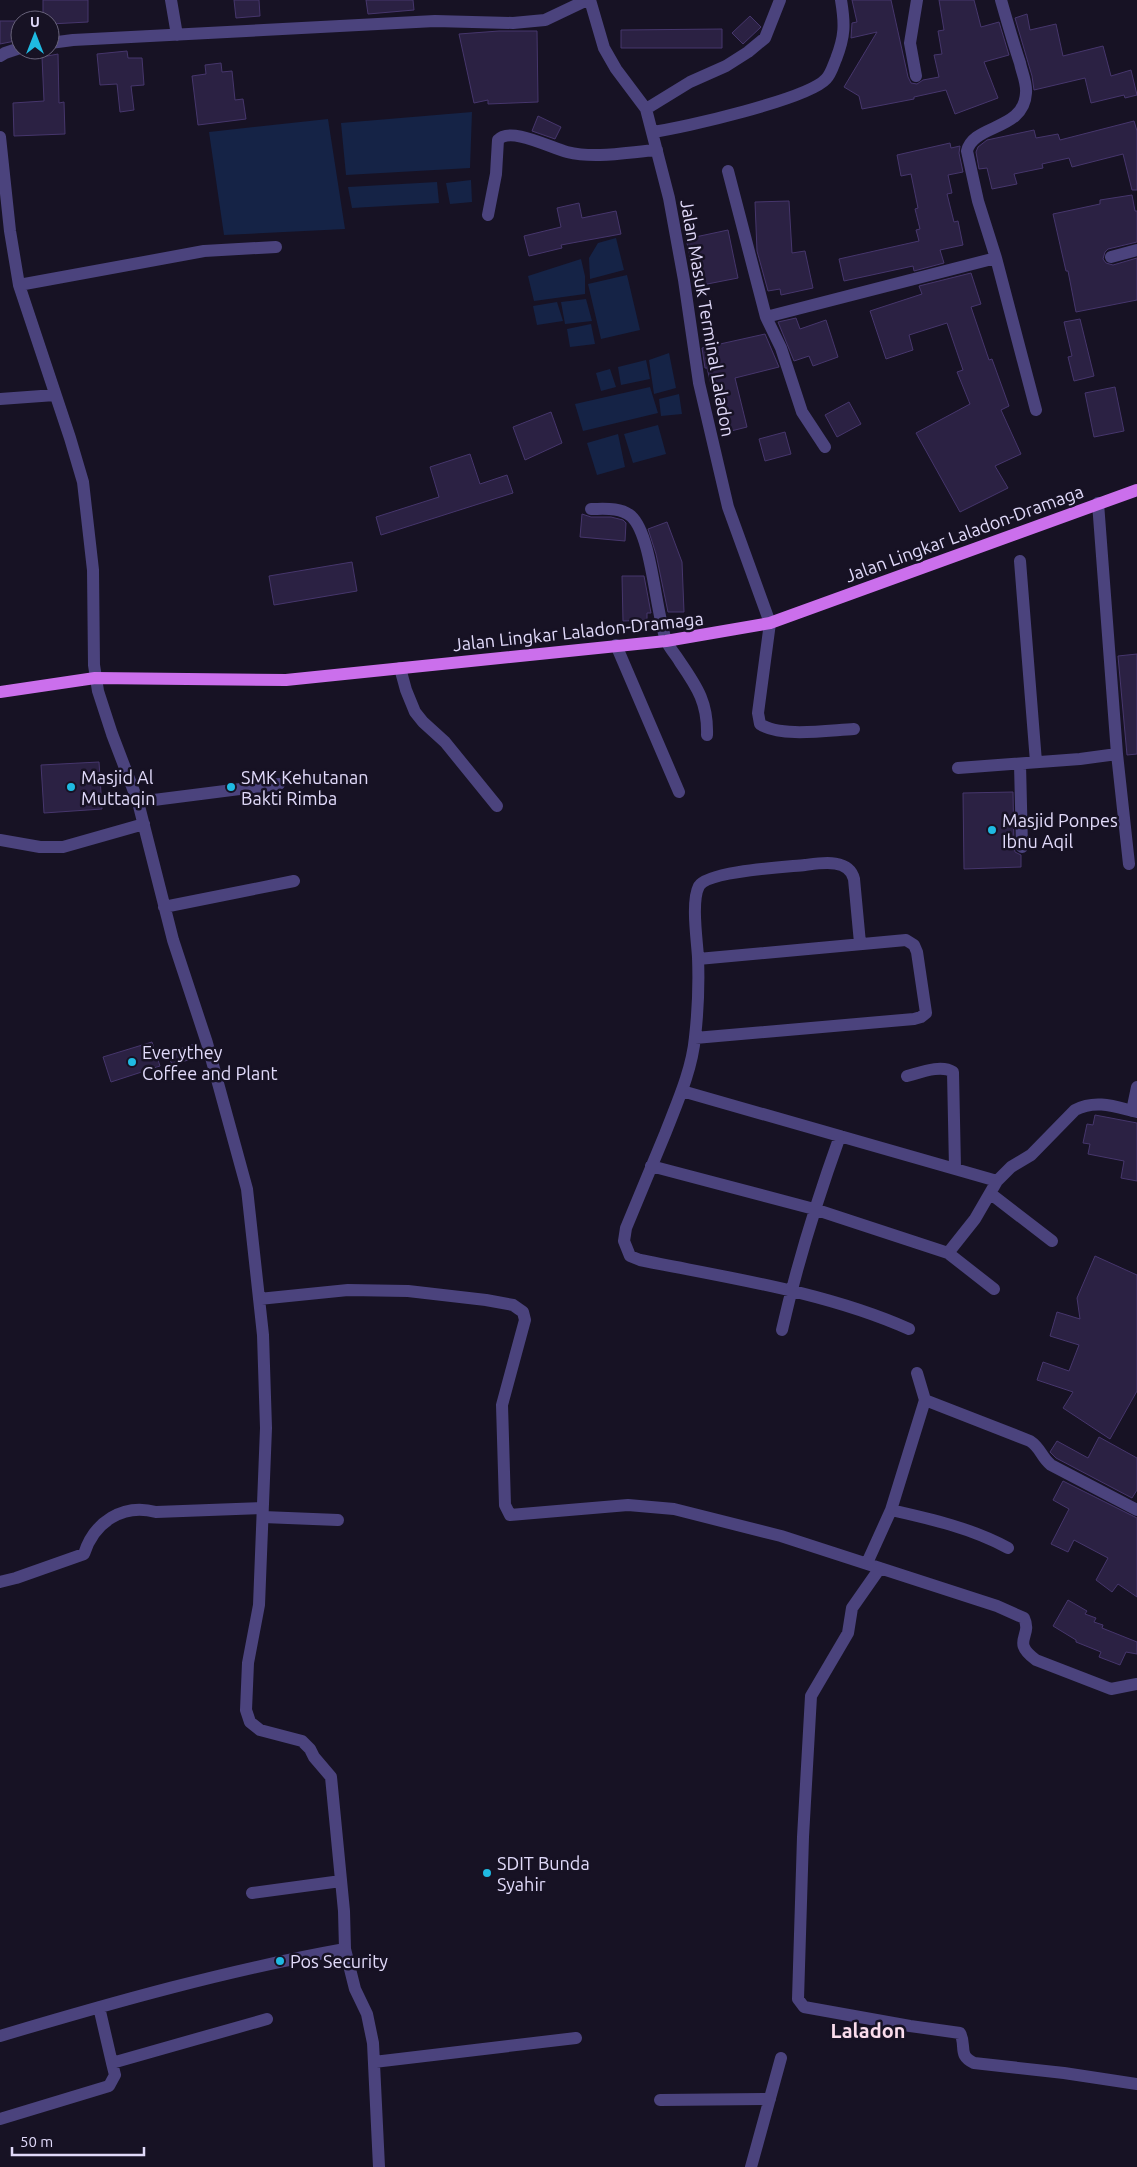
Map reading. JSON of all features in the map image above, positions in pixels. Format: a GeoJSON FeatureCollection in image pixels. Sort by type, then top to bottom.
{"type":"FeatureCollection","features":[{"type":"Feature","properties":{"kind":"main road","name":"Jalan Lingkar Laladon-Dramaga"},"geometry":{"type":"LineString","coordinates":[[0,692],[96,678],[286,680],[666,641],[770,623],[1137,490]]}},
{"type":"Feature","properties":{"kind":"street"},"geometry":{"type":"LineString","coordinates":[[171,0],[177,35]]}},
{"type":"Feature","properties":{"kind":"street"},"geometry":{"type":"LineString","coordinates":[[60,42],[435,21],[513,23],[545,20],[589,0],[604,48],[616,69],[646,109],[690,82],[726,66],[748,52],[764,38],[780,0]]}},
{"type":"Feature","properties":{"kind":"street"},"geometry":{"type":"LineString","coordinates":[[652,132],[712,120],[805,92],[820,84],[830,73],[841,48],[845,28],[841,0]]}},
{"type":"Feature","properties":{"kind":"street"},"geometry":{"type":"LineString","coordinates":[[916,76],[910,43],[917,0]]}},
{"type":"Feature","properties":{"kind":"street"},"geometry":{"type":"LineString","coordinates":[[1001,0],[1026,85],[1024,105],[1017,114],[1002,126],[974,138],[968,143],[967,151],[978,201],[996,258],[1036,410]]}},
{"type":"Feature","properties":{"kind":"street","name":"Jalan Masuk Terminal Laladon"},"geometry":{"type":"LineString","coordinates":[[646,109],[669,198],[699,383],[728,507],[770,623]]}},
{"type":"Feature","properties":{"kind":"street"},"geometry":{"type":"LineString","coordinates":[[488,215],[496,174],[498,140],[506,135],[518,135],[567,152],[585,155],[657,150]]}},
{"type":"Feature","properties":{"kind":"street"},"geometry":{"type":"LineString","coordinates":[[0,137],[10,231],[20,285],[77,459],[85,494],[93,570],[96,678],[102,707],[138,802],[164,907],[207,1043],[249,1205],[263,1335],[266,1402],[265,1481],[259,1605],[248,1663],[246,1710],[250,1722],[260,1730],[302,1741],[331,1777],[341,1881],[345,1949],[355,1989],[367,2014],[374,2062],[378,2167]]}},
{"type":"Feature","properties":{"kind":"street"},"geometry":{"type":"LineString","coordinates":[[728,171],[766,316],[781,348],[802,412],[825,447]]}},
{"type":"Feature","properties":{"kind":"street"},"geometry":{"type":"LineString","coordinates":[[20,285],[204,251],[276,247]]}},
{"type":"Feature","properties":{"kind":"street"},"geometry":{"type":"LineString","coordinates":[[1111,257],[1137,250]]}},
{"type":"Feature","properties":{"kind":"street"},"geometry":{"type":"LineString","coordinates":[[766,316],[996,258]]}},
{"type":"Feature","properties":{"kind":"street"},"geometry":{"type":"LineString","coordinates":[[0,399],[55,395]]}},
{"type":"Feature","properties":{"kind":"street"},"geometry":{"type":"LineString","coordinates":[[1098,503],[1117,754],[1129,864]]}},
{"type":"Feature","properties":{"kind":"street"},"geometry":{"type":"LineString","coordinates":[[591,509],[615,509],[630,516],[640,528],[666,641],[702,698],[708,717],[707,735]]}},
{"type":"Feature","properties":{"kind":"street"},"geometry":{"type":"LineString","coordinates":[[1020,562],[1036,762]]}},
{"type":"Feature","properties":{"kind":"street"},"geometry":{"type":"LineString","coordinates":[[770,623],[758,712],[760,724],[772,730],[780,731],[854,729]]}},
{"type":"Feature","properties":{"kind":"street"},"geometry":{"type":"LineString","coordinates":[[616,645],[679,792]]}},
{"type":"Feature","properties":{"kind":"street"},"geometry":{"type":"LineString","coordinates":[[400,668],[415,712],[445,742],[497,806]]}},
{"type":"Feature","properties":{"kind":"street"},"geometry":{"type":"LineString","coordinates":[[958,768],[1117,754]]}},
{"type":"Feature","properties":{"kind":"street"},"geometry":{"type":"LineString","coordinates":[[1020,764],[1022,848]]}},
{"type":"Feature","properties":{"kind":"street"},"geometry":{"type":"LineString","coordinates":[[138,802],[279,784]]}},
{"type":"Feature","properties":{"kind":"street"},"geometry":{"type":"LineString","coordinates":[[0,840],[40,847],[63,847],[144,824]]}},
{"type":"Feature","properties":{"kind":"street"},"geometry":{"type":"LineString","coordinates":[[860,943],[853,874],[846,866],[816,864],[728,874],[703,882],[697,894],[696,906],[698,959],[695,1038],[682,1091],[626,1228],[624,1241],[630,1256],[791,1291],[888,1320],[909,1329]]}},
{"type":"Feature","properties":{"kind":"street"},"geometry":{"type":"LineString","coordinates":[[164,907],[294,882]]}},
{"type":"Feature","properties":{"kind":"street"},"geometry":{"type":"LineString","coordinates":[[695,1038],[914,1019],[924,1015],[926,1005],[917,952],[914,946],[906,940],[698,959]]}},
{"type":"Feature","properties":{"kind":"street"},"geometry":{"type":"LineString","coordinates":[[906,1076],[941,1069],[948,1069],[953,1072],[955,1168]]}},
{"type":"Feature","properties":{"kind":"street"},"geometry":{"type":"LineString","coordinates":[[948,1252],[976,1219],[997,1181],[1011,1167],[1031,1155],[1071,1114],[1084,1105],[1106,1105],[1135,1111],[1137,1087]]}},
{"type":"Feature","properties":{"kind":"street"},"geometry":{"type":"LineString","coordinates":[[682,1091],[997,1181]]}},
{"type":"Feature","properties":{"kind":"street"},"geometry":{"type":"LineString","coordinates":[[782,1330],[814,1209],[840,1136]]}},
{"type":"Feature","properties":{"kind":"street"},"geometry":{"type":"LineString","coordinates":[[651,1166],[814,1209],[948,1252],[994,1289]]}},
{"type":"Feature","properties":{"kind":"street"},"geometry":{"type":"LineString","coordinates":[[991,1194],[1052,1241]]}},
{"type":"Feature","properties":{"kind":"street"},"geometry":{"type":"LineString","coordinates":[[259,1299],[348,1290],[408,1291],[514,1305],[523,1312],[525,1320],[502,1405],[505,1505],[510,1514],[628,1504],[674,1509],[781,1536],[998,1606],[1024,1618],[1027,1624],[1022,1644],[1025,1652],[1036,1660],[1111,1689],[1137,1684]]}},
{"type":"Feature","properties":{"kind":"street"},"geometry":{"type":"LineString","coordinates":[[867,1564],[891,1510],[925,1400],[917,1373]]}},
{"type":"Feature","properties":{"kind":"street"},"geometry":{"type":"LineString","coordinates":[[925,1400],[1030,1441],[1038,1446],[1044,1459],[1051,1465],[1137,1510]]}},
{"type":"Feature","properties":{"kind":"street"},"geometry":{"type":"LineString","coordinates":[[0,1582],[84,1554],[96,1529],[108,1519],[134,1509],[146,1509],[156,1512],[262,1512],[338,1520]]}},
{"type":"Feature","properties":{"kind":"street"},"geometry":{"type":"LineString","coordinates":[[891,1510],[929,1518],[986,1536],[1008,1548]]}},
{"type":"Feature","properties":{"kind":"street"},"geometry":{"type":"LineString","coordinates":[[880,1568],[852,1608],[848,1633],[811,1696],[803,1837],[798,1998],[800,2003],[804,2007],[960,2033],[962,2036],[963,2053],[967,2060],[974,2063],[1064,2073],[1137,2084]]}},
{"type":"Feature","properties":{"kind":"street"},"geometry":{"type":"LineString","coordinates":[[252,1893],[341,1881]]}},
{"type":"Feature","properties":{"kind":"street"},"geometry":{"type":"LineString","coordinates":[[0,2036],[99,2007],[280,1961],[345,1949]]}},
{"type":"Feature","properties":{"kind":"street"},"geometry":{"type":"LineString","coordinates":[[0,2119],[109,2086],[115,2075],[99,2007]]}},
{"type":"Feature","properties":{"kind":"street"},"geometry":{"type":"LineString","coordinates":[[112,2063],[267,2019]]}},
{"type":"Feature","properties":{"kind":"street"},"geometry":{"type":"LineString","coordinates":[[374,2062],[576,2038]]}},
{"type":"Feature","properties":{"kind":"street"},"geometry":{"type":"LineString","coordinates":[[751,2167],[781,2058]]}},
{"type":"Feature","properties":{"kind":"street"},"geometry":{"type":"LineString","coordinates":[[660,2100],[770,2099]]}},
{"type":"Feature","properties":{"kind":"water"},"geometry":{"type":"Polygon","coordinates":[[[472,112],[470,168],[346,175],[341,123],[472,112]]]}},
{"type":"Feature","properties":{"kind":"water"},"geometry":{"type":"Polygon","coordinates":[[[328,119],[345,229],[224,235],[209,132],[328,119]]]}},
{"type":"Feature","properties":{"kind":"water"},"geometry":{"type":"Polygon","coordinates":[[[471,180],[472,202],[450,204],[446,183],[471,180]]]}},
{"type":"Feature","properties":{"kind":"water"},"geometry":{"type":"Polygon","coordinates":[[[437,182],[439,203],[352,208],[348,187],[437,182]]]}},
{"type":"Feature","properties":{"kind":"water"},"geometry":{"type":"Polygon","coordinates":[[[616,238],[624,270],[590,279],[589,258],[598,243],[616,238]]]}},
{"type":"Feature","properties":{"kind":"water"},"geometry":{"type":"Polygon","coordinates":[[[581,259],[585,276],[585,294],[534,301],[528,276],[581,259]]]}},
{"type":"Feature","properties":{"kind":"water"},"geometry":{"type":"Polygon","coordinates":[[[627,275],[640,330],[601,339],[588,284],[627,275]]]}},
{"type":"Feature","properties":{"kind":"water"},"geometry":{"type":"Polygon","coordinates":[[[586,299],[592,321],[565,324],[561,302],[586,299]]]}},
{"type":"Feature","properties":{"kind":"water"},"geometry":{"type":"Polygon","coordinates":[[[557,302],[563,321],[537,325],[533,306],[557,302]]]}},
{"type":"Feature","properties":{"kind":"water"},"geometry":{"type":"Polygon","coordinates":[[[591,324],[595,344],[570,347],[567,329],[591,324]]]}},
{"type":"Feature","properties":{"kind":"water"},"geometry":{"type":"Polygon","coordinates":[[[669,353],[676,388],[654,394],[649,360],[669,353]]]}},
{"type":"Feature","properties":{"kind":"water"},"geometry":{"type":"Polygon","coordinates":[[[646,360],[650,379],[621,385],[618,367],[646,360]]]}},
{"type":"Feature","properties":{"kind":"water"},"geometry":{"type":"Polygon","coordinates":[[[610,369],[616,387],[601,391],[596,373],[610,369]]]}},
{"type":"Feature","properties":{"kind":"water"},"geometry":{"type":"Polygon","coordinates":[[[650,387],[658,413],[583,431],[575,404],[650,387]]]}},
{"type":"Feature","properties":{"kind":"water"},"geometry":{"type":"Polygon","coordinates":[[[679,394],[682,414],[661,416],[659,399],[679,394]]]}},
{"type":"Feature","properties":{"kind":"water"},"geometry":{"type":"Polygon","coordinates":[[[658,425],[666,454],[633,463],[624,434],[658,425]]]}},
{"type":"Feature","properties":{"kind":"water"},"geometry":{"type":"Polygon","coordinates":[[[618,434],[625,467],[597,475],[587,443],[618,434]]]}},
{"type":"Feature","properties":{"kind":"building"},"geometry":{"type":"Polygon","coordinates":[[[43,0],[88,0],[88,22],[60,23],[60,10],[43,10],[43,0]]]}},
{"type":"Feature","properties":{"kind":"building"},"geometry":{"type":"Polygon","coordinates":[[[234,0],[259,0],[260,16],[236,18],[234,0]]]}},
{"type":"Feature","properties":{"kind":"building"},"geometry":{"type":"Polygon","coordinates":[[[366,0],[413,0],[414,10],[368,14],[366,0]]]}},
{"type":"Feature","properties":{"kind":"building"},"geometry":{"type":"Polygon","coordinates":[[[852,0],[891,0],[908,77],[911,83],[917,84],[923,80],[939,77],[934,55],[942,54],[938,31],[944,30],[939,0],[974,0],[981,27],[999,22],[1009,55],[984,62],[998,98],[955,114],[946,90],[914,97],[914,99],[862,109],[859,96],[844,87],[877,32],[851,38],[852,23],[857,22],[852,0]]]}},
{"type":"Feature","properties":{"kind":"building"},"geometry":{"type":"Polygon","coordinates":[[[1027,14],[1030,30],[1056,24],[1063,56],[1103,46],[1111,76],[1131,70],[1137,95],[1125,98],[1124,95],[1091,103],[1085,78],[1034,90],[1032,76],[1015,18],[1027,14]]]}},
{"type":"Feature","properties":{"kind":"building"},"geometry":{"type":"Polygon","coordinates":[[[750,16],[761,27],[743,44],[732,33],[750,16]]]}},
{"type":"Feature","properties":{"kind":"building"},"geometry":{"type":"Polygon","coordinates":[[[0,21],[10,21],[10,42],[0,44],[0,21]]]}},
{"type":"Feature","properties":{"kind":"building"},"geometry":{"type":"Polygon","coordinates":[[[722,29],[722,48],[621,48],[621,30],[722,29]]]}},
{"type":"Feature","properties":{"kind":"building"},"geometry":{"type":"Polygon","coordinates":[[[537,31],[538,102],[488,104],[488,100],[474,103],[459,34],[537,31]]]}},
{"type":"Feature","properties":{"kind":"building"},"geometry":{"type":"Polygon","coordinates":[[[127,51],[128,58],[142,58],[144,85],[131,86],[134,110],[120,112],[117,84],[100,85],[97,54],[127,51]]]}},
{"type":"Feature","properties":{"kind":"building"},"geometry":{"type":"Polygon","coordinates":[[[42,60],[58,60],[59,103],[64,102],[65,134],[14,136],[13,103],[44,101],[42,60]]]}},
{"type":"Feature","properties":{"kind":"building"},"geometry":{"type":"Polygon","coordinates":[[[221,63],[222,72],[232,71],[235,100],[243,99],[246,119],[198,125],[192,76],[206,74],[205,65],[221,63]]]}},
{"type":"Feature","properties":{"kind":"building"},"geometry":{"type":"Polygon","coordinates":[[[538,116],[561,127],[555,139],[532,131],[538,116]]]}},
{"type":"Feature","properties":{"kind":"building"},"geometry":{"type":"Polygon","coordinates":[[[1134,121],[1137,131],[1137,190],[1132,190],[1123,154],[1072,167],[1069,158],[1042,164],[1043,168],[1014,174],[1017,184],[992,189],[987,168],[979,169],[976,152],[978,147],[987,140],[1034,130],[1036,138],[1058,134],[1060,140],[1134,121]]]}},
{"type":"Feature","properties":{"kind":"building"},"geometry":{"type":"Polygon","coordinates":[[[950,143],[951,148],[960,146],[959,153],[963,172],[948,175],[952,193],[947,194],[954,222],[958,221],[963,245],[940,250],[944,263],[914,271],[913,266],[844,281],[839,259],[919,241],[916,230],[920,229],[915,209],[918,208],[911,174],[901,176],[897,155],[950,143]]]}},
{"type":"Feature","properties":{"kind":"building"},"geometry":{"type":"Polygon","coordinates":[[[1132,195],[1135,211],[1137,211],[1137,242],[1108,249],[1103,259],[1106,263],[1113,265],[1137,258],[1137,300],[1076,312],[1068,271],[1066,271],[1053,214],[1100,204],[1100,200],[1132,195]]]}},
{"type":"Feature","properties":{"kind":"building"},"geometry":{"type":"Polygon","coordinates":[[[789,201],[792,253],[805,251],[813,288],[781,295],[780,289],[768,291],[757,251],[755,202],[789,201]]]}},
{"type":"Feature","properties":{"kind":"building"},"geometry":{"type":"Polygon","coordinates":[[[579,203],[582,218],[616,211],[621,234],[561,245],[562,248],[529,256],[524,236],[561,227],[557,208],[579,203]]]}},
{"type":"Feature","properties":{"kind":"building"},"geometry":{"type":"Polygon","coordinates":[[[728,230],[738,278],[697,286],[686,239],[728,230]]]}},
{"type":"Feature","properties":{"kind":"building"},"geometry":{"type":"Polygon","coordinates":[[[971,273],[981,304],[971,307],[989,360],[992,359],[1009,406],[1001,410],[1021,454],[995,466],[1008,488],[960,512],[916,433],[970,404],[957,372],[963,370],[947,323],[909,335],[913,350],[886,359],[870,311],[922,294],[919,286],[971,273]]]}},
{"type":"Feature","properties":{"kind":"building"},"geometry":{"type":"Polygon","coordinates":[[[796,318],[800,329],[826,320],[838,357],[813,366],[809,356],[794,361],[778,322],[796,318]]]}},
{"type":"Feature","properties":{"kind":"building"},"geometry":{"type":"Polygon","coordinates":[[[1080,319],[1094,376],[1074,381],[1068,357],[1072,356],[1064,322],[1080,319]]]}},
{"type":"Feature","properties":{"kind":"building"},"geometry":{"type":"Polygon","coordinates":[[[765,334],[779,367],[735,378],[747,427],[723,433],[707,368],[705,368],[702,348],[765,334]]]}},
{"type":"Feature","properties":{"kind":"building"},"geometry":{"type":"Polygon","coordinates":[[[1115,387],[1124,431],[1094,437],[1085,393],[1115,387]]]}},
{"type":"Feature","properties":{"kind":"building"},"geometry":{"type":"Polygon","coordinates":[[[849,402],[861,424],[837,437],[825,415],[849,402]]]}},
{"type":"Feature","properties":{"kind":"building"},"geometry":{"type":"Polygon","coordinates":[[[551,412],[562,443],[525,460],[513,427],[551,412]]]}},
{"type":"Feature","properties":{"kind":"building"},"geometry":{"type":"Polygon","coordinates":[[[785,432],[791,454],[765,461],[759,439],[785,432]]]}},
{"type":"Feature","properties":{"kind":"building"},"geometry":{"type":"Polygon","coordinates":[[[470,454],[480,484],[507,475],[513,493],[381,535],[376,517],[439,497],[430,467],[470,454]]]}},
{"type":"Feature","properties":{"kind":"building"},"geometry":{"type":"Polygon","coordinates":[[[582,514],[591,517],[611,517],[623,520],[626,523],[625,541],[580,537],[582,514]]]}},
{"type":"Feature","properties":{"kind":"building"},"geometry":{"type":"Polygon","coordinates":[[[667,522],[682,562],[684,612],[668,612],[656,554],[648,529],[667,522]]]}},
{"type":"Feature","properties":{"kind":"building"},"geometry":{"type":"Polygon","coordinates":[[[352,562],[357,591],[274,605],[269,576],[352,562]]]}},
{"type":"Feature","properties":{"kind":"building"},"geometry":{"type":"Polygon","coordinates":[[[622,576],[644,576],[651,613],[647,613],[647,620],[623,621],[622,576]]]}},
{"type":"Feature","properties":{"kind":"building"},"geometry":{"type":"Polygon","coordinates":[[[1137,654],[1137,754],[1127,755],[1118,656],[1137,654]]]}},
{"type":"Feature","properties":{"kind":"building","name":"Masjid Al Muttaqin"},"geometry":{"type":"Polygon","coordinates":[[[99,762],[102,809],[44,813],[41,765],[99,762]]]}},
{"type":"Feature","properties":{"kind":"building","name":"Masjid Ponpes Ibnu Aqil"},"geometry":{"type":"Polygon","coordinates":[[[1013,792],[1014,847],[1015,852],[1021,855],[1021,867],[964,869],[963,793],[1013,792]]]}},
{"type":"Feature","properties":{"kind":"building","name":"Everythey Coffee and Plant"},"geometry":{"type":"Polygon","coordinates":[[[152,1042],[160,1066],[111,1082],[103,1057],[152,1042]]]}},
{"type":"Feature","properties":{"kind":"building"},"geometry":{"type":"Polygon","coordinates":[[[197,1043],[201,1056],[172,1065],[168,1053],[197,1043]]]}},
{"type":"Feature","properties":{"kind":"building"},"geometry":{"type":"Polygon","coordinates":[[[1095,1115],[1137,1123],[1137,1181],[1121,1178],[1124,1161],[1088,1154],[1090,1144],[1083,1143],[1087,1124],[1093,1125],[1095,1115]]]}},
{"type":"Feature","properties":{"kind":"building"},"geometry":{"type":"Polygon","coordinates":[[[1095,1256],[1137,1275],[1137,1391],[1110,1439],[1063,1408],[1073,1392],[1037,1380],[1043,1362],[1069,1371],[1079,1345],[1050,1336],[1057,1312],[1080,1319],[1077,1298],[1095,1256]]]}},
{"type":"Feature","properties":{"kind":"building"},"geometry":{"type":"Polygon","coordinates":[[[1099,1437],[1137,1458],[1137,1490],[1132,1498],[1056,1458],[1050,1452],[1057,1441],[1088,1458],[1099,1437]]]}},
{"type":"Feature","properties":{"kind":"building"},"geometry":{"type":"Polygon","coordinates":[[[1063,1481],[1137,1518],[1137,1597],[1118,1584],[1112,1592],[1096,1580],[1108,1558],[1074,1540],[1068,1552],[1051,1544],[1069,1509],[1053,1500],[1063,1481]]]}},
{"type":"Feature","properties":{"kind":"building"},"geometry":{"type":"Polygon","coordinates":[[[1068,1600],[1087,1611],[1085,1614],[1096,1618],[1094,1622],[1103,1625],[1102,1628],[1137,1642],[1137,1654],[1126,1652],[1120,1665],[1099,1657],[1101,1652],[1076,1642],[1076,1640],[1053,1626],[1068,1600]]]}},
{"type":"Feature","properties":{"kind":"place","name":"Masjid Al Muttaqin"},"geometry":{"type":"Point","coordinates":[71,787]}},
{"type":"Feature","properties":{"kind":"place","name":"SMK Kehutanan Bakti Rimba"},"geometry":{"type":"Point","coordinates":[231,787]}},
{"type":"Feature","properties":{"kind":"place","name":"Masjid Ponpes Ibnu Aqil"},"geometry":{"type":"Point","coordinates":[992,830]}},
{"type":"Feature","properties":{"kind":"place","name":"Everythey Coffee and Plant"},"geometry":{"type":"Point","coordinates":[132,1062]}},
{"type":"Feature","properties":{"kind":"place","name":"SDIT Bunda Syahir"},"geometry":{"type":"Point","coordinates":[487,1873]}},
{"type":"Feature","properties":{"kind":"place","name":"Pos Security"},"geometry":{"type":"Point","coordinates":[280,1961]}},
{"type":"Feature","properties":{"kind":"district","name":"Laladon"},"geometry":{"type":"Point","coordinates":[868,2030]}}]}
